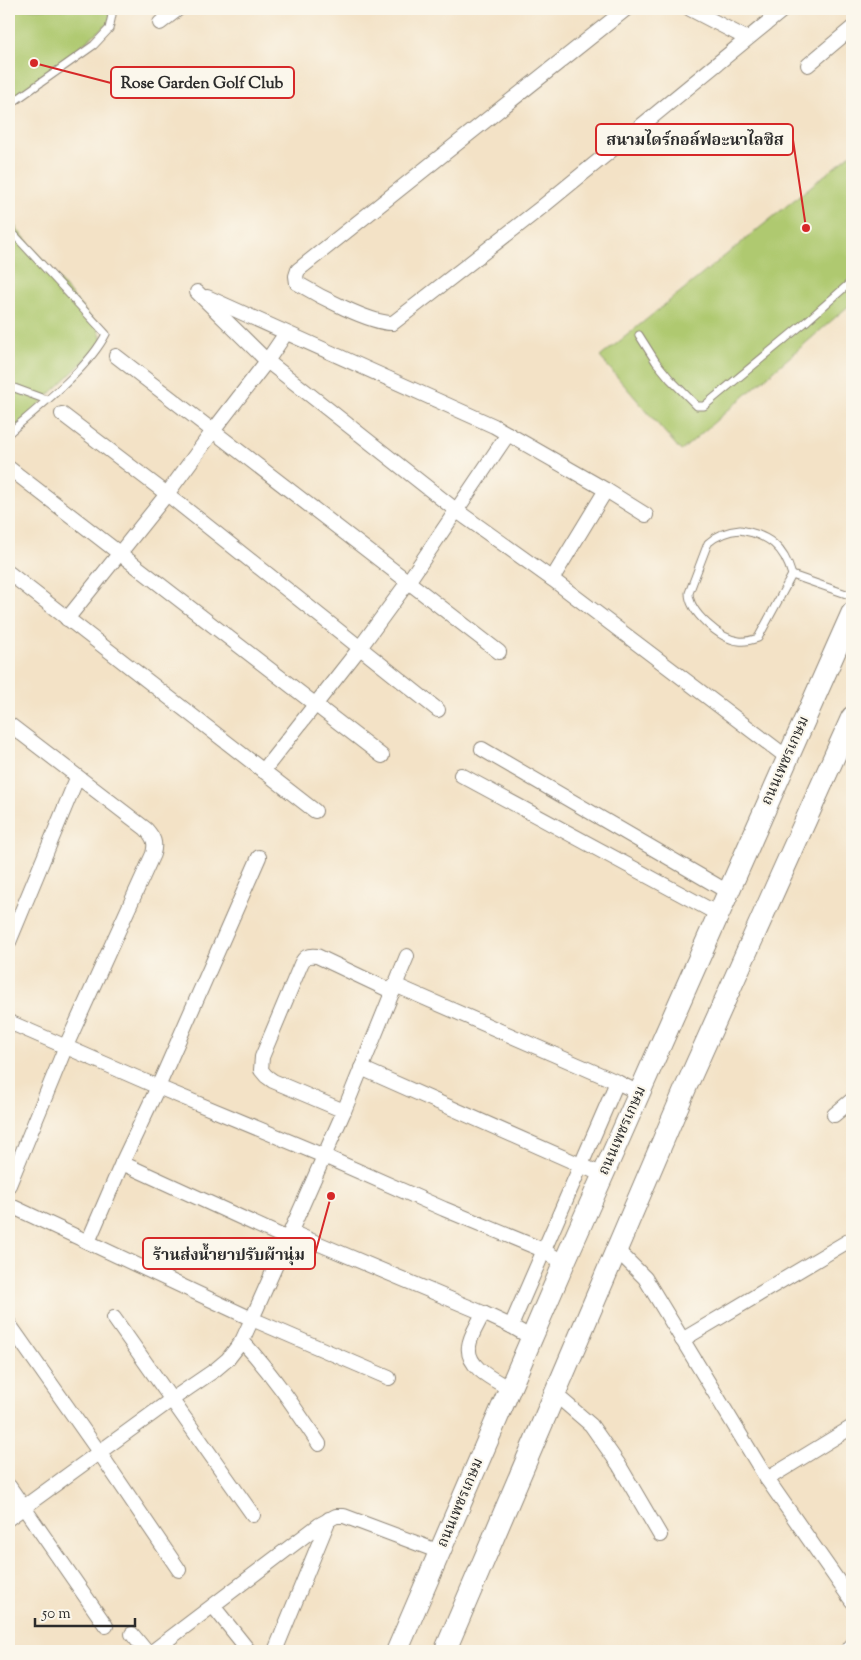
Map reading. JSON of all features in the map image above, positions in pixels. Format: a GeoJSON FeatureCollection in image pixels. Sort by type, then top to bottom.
{"type":"FeatureCollection","features":[{"type":"Feature","properties":{"kind":"main road","name":"ถนนเพชรเกษม"},"geometry":{"type":"LineString","coordinates":[[397,1651],[564,1263],[852,613]]}},
{"type":"Feature","properties":{"kind":"main road"},"geometry":{"type":"LineString","coordinates":[[445,1651],[686,1087],[852,717]]}},
{"type":"Feature","properties":{"kind":"street"},"geometry":{"type":"LineString","coordinates":[[160,22],[178,9]]}},
{"type":"Feature","properties":{"kind":"street"},"geometry":{"type":"LineString","coordinates":[[626,9],[298,270],[296,276],[297,283],[318,295],[372,319],[385,324],[393,323],[542,207],[746,38],[784,9]]}},
{"type":"Feature","properties":{"kind":"street"},"geometry":{"type":"LineString","coordinates":[[690,9],[746,38]]}},
{"type":"Feature","properties":{"kind":"street"},"geometry":{"type":"LineString","coordinates":[[808,66],[852,28]]}},
{"type":"Feature","properties":{"kind":"street"},"geometry":{"type":"LineString","coordinates":[[646,515],[494,426],[197,292],[267,361],[457,510],[552,579],[788,758]]}},
{"type":"Feature","properties":{"kind":"street"},"geometry":{"type":"LineString","coordinates":[[67,619],[167,494],[286,333]]}},
{"type":"Feature","properties":{"kind":"street"},"geometry":{"type":"LineString","coordinates":[[116,356],[499,652]]}},
{"type":"Feature","properties":{"kind":"street"},"geometry":{"type":"LineString","coordinates":[[62,414],[167,494],[438,710]]}},
{"type":"Feature","properties":{"kind":"street"},"geometry":{"type":"LineString","coordinates":[[263,771],[360,649],[408,582],[508,434]]}},
{"type":"Feature","properties":{"kind":"street"},"geometry":{"type":"LineString","coordinates":[[9,468],[382,756]]}},
{"type":"Feature","properties":{"kind":"street"},"geometry":{"type":"LineString","coordinates":[[552,579],[606,490]]}},
{"type":"Feature","properties":{"kind":"street"},"geometry":{"type":"LineString","coordinates":[[9,573],[315,811]]}},
{"type":"Feature","properties":{"kind":"street"},"geometry":{"type":"LineString","coordinates":[[9,724],[146,829],[156,844],[66,1046],[9,1185]]}},
{"type":"Feature","properties":{"kind":"street"},"geometry":{"type":"LineString","coordinates":[[482,750],[728,892]]}},
{"type":"Feature","properties":{"kind":"street"},"geometry":{"type":"LineString","coordinates":[[461,775],[718,914]]}},
{"type":"Feature","properties":{"kind":"street"},"geometry":{"type":"LineString","coordinates":[[9,942],[77,778]]}},
{"type":"Feature","properties":{"kind":"street"},"geometry":{"type":"LineString","coordinates":[[88,1242],[260,857]]}},
{"type":"Feature","properties":{"kind":"street"},"geometry":{"type":"LineString","coordinates":[[344,1111],[273,1081],[261,1070],[262,1057],[301,964],[304,958],[309,955],[317,956],[617,1082],[639,1094]]}},
{"type":"Feature","properties":{"kind":"street"},"geometry":{"type":"LineString","coordinates":[[9,1518],[228,1359],[242,1342],[344,1111],[407,956]]}},
{"type":"Feature","properties":{"kind":"street"},"geometry":{"type":"LineString","coordinates":[[9,1022],[324,1156],[444,1210],[543,1250],[564,1263]]}},
{"type":"Feature","properties":{"kind":"street"},"geometry":{"type":"LineString","coordinates":[[361,1068],[603,1175]]}},
{"type":"Feature","properties":{"kind":"street"},"geometry":{"type":"LineString","coordinates":[[511,1326],[617,1082]]}},
{"type":"Feature","properties":{"kind":"street"},"geometry":{"type":"LineString","coordinates":[[834,1115],[852,1100]]}},
{"type":"Feature","properties":{"kind":"street"},"geometry":{"type":"LineString","coordinates":[[122,1163],[289,1236],[483,1313],[532,1338]]}},
{"type":"Feature","properties":{"kind":"street"},"geometry":{"type":"LineString","coordinates":[[9,1205],[252,1319],[389,1378]]}},
{"type":"Feature","properties":{"kind":"street"},"geometry":{"type":"LineString","coordinates":[[682,1340],[850,1240]]}},
{"type":"Feature","properties":{"kind":"street"},"geometry":{"type":"LineString","coordinates":[[617,1250],[645,1278],[767,1479],[852,1601]]}},
{"type":"Feature","properties":{"kind":"street"},"geometry":{"type":"LineString","coordinates":[[483,1313],[469,1344],[469,1355],[484,1373],[510,1389]]}},
{"type":"Feature","properties":{"kind":"street"},"geometry":{"type":"LineString","coordinates":[[114,1318],[253,1515]]}},
{"type":"Feature","properties":{"kind":"street"},"geometry":{"type":"LineString","coordinates":[[9,1324],[179,1570]]}},
{"type":"Feature","properties":{"kind":"street"},"geometry":{"type":"LineString","coordinates":[[242,1342],[278,1383],[320,1444]]}},
{"type":"Feature","properties":{"kind":"street"},"geometry":{"type":"LineString","coordinates":[[555,1394],[591,1425],[619,1465],[660,1535]]}},
{"type":"Feature","properties":{"kind":"street"},"geometry":{"type":"LineString","coordinates":[[767,1479],[852,1427]]}},
{"type":"Feature","properties":{"kind":"street"},"geometry":{"type":"LineString","coordinates":[[9,1486],[106,1626]]}},
{"type":"Feature","properties":{"kind":"street"},"geometry":{"type":"LineString","coordinates":[[153,1651],[329,1519],[336,1516],[344,1516],[440,1552]]}},
{"type":"Feature","properties":{"kind":"street"},"geometry":{"type":"LineString","coordinates":[[276,1651],[329,1519]]}},
{"type":"Feature","properties":{"kind":"street"},"geometry":{"type":"LineString","coordinates":[[213,1606],[249,1651]]}},
{"type":"Feature","properties":{"kind":"street"},"geometry":{"type":"LineString","coordinates":[[132,1634],[146,1651]]}},
{"type":"Feature","properties":{"kind":"street"},"geometry":{"type":"LineString","coordinates":[[847,1651],[852,1645]]}},
{"type":"Feature","properties":{"kind":"lane"},"geometry":{"type":"LineString","coordinates":[[9,106],[94,45],[109,29],[112,15],[106,9]]}},
{"type":"Feature","properties":{"kind":"lane"},"geometry":{"type":"LineString","coordinates":[[9,229],[106,334],[99,348],[47,400],[9,432]]}},
{"type":"Feature","properties":{"kind":"lane"},"geometry":{"type":"LineString","coordinates":[[639,335],[656,362],[670,379],[697,406],[704,406],[852,281]]}},
{"type":"Feature","properties":{"kind":"lane"},"geometry":{"type":"LineString","coordinates":[[9,386],[47,400]]}},
{"type":"Feature","properties":{"kind":"lane"},"geometry":{"type":"LineString","coordinates":[[740,530],[753,532],[769,540],[781,549],[788,561],[792,575],[758,638],[749,642],[737,641],[709,626],[690,603],[688,592],[708,543],[723,533],[740,530]]}},
{"type":"Feature","properties":{"kind":"lane"},"geometry":{"type":"LineString","coordinates":[[792,575],[852,596]]}},
{"type":"Feature","properties":{"kind":"green space"},"geometry":{"type":"Polygon","coordinates":[[[9,9],[110,9],[111,21],[9,105],[9,9]]]}},
{"type":"Feature","properties":{"kind":"green space"},"geometry":{"type":"Polygon","coordinates":[[[852,153],[852,303],[681,451],[600,357],[852,153]]]}},
{"type":"Feature","properties":{"kind":"green space"},"geometry":{"type":"Polygon","coordinates":[[[9,219],[98,327],[102,339],[101,345],[9,433],[9,219]]]}},
{"type":"Feature","properties":{"kind":"place","name":"Rose Garden Golf Club"},"geometry":{"type":"Point","coordinates":[34,63]}},
{"type":"Feature","properties":{"kind":"place","name":"สนามไดร์กอล์ฟอะนาไลซิส"},"geometry":{"type":"Point","coordinates":[806,228]}},
{"type":"Feature","properties":{"kind":"place","name":"ร้านส่งน้ำยาปรับผ้านุ่ม"},"geometry":{"type":"Point","coordinates":[331,1196]}}]}
